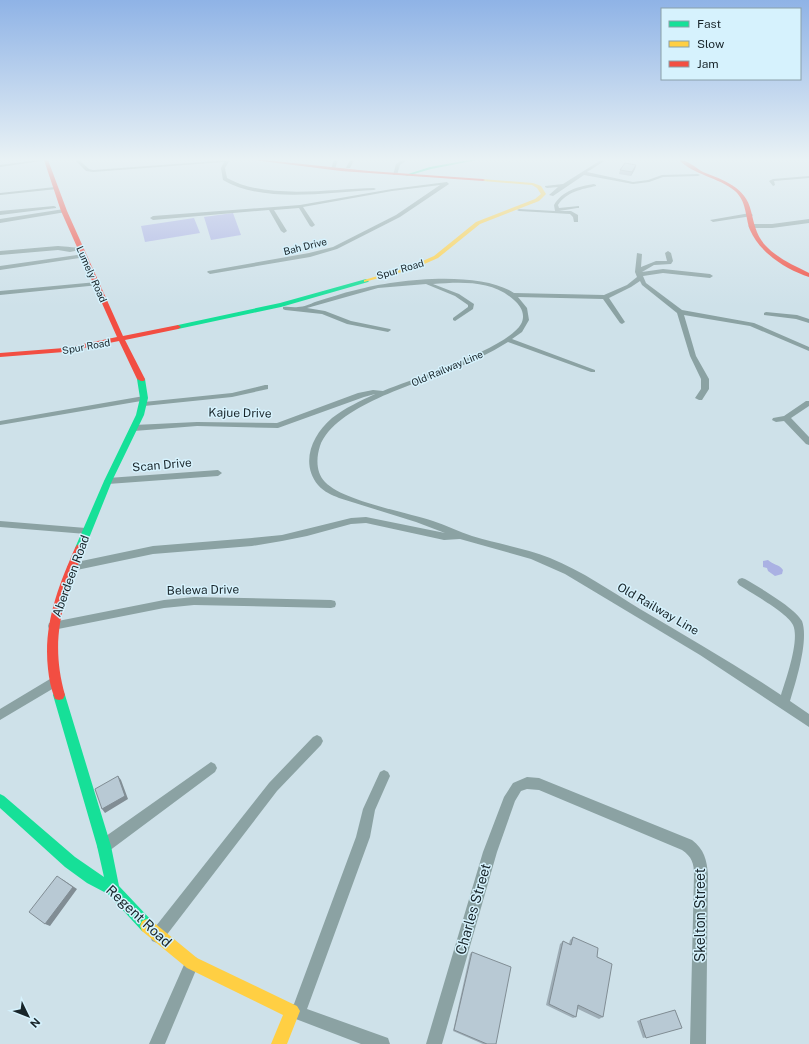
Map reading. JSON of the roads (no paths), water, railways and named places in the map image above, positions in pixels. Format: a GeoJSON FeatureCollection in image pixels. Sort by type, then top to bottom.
{"type":"FeatureCollection","features":[{"type":"Feature","properties":{"kind":"main road","name":"Lumely Road"},"geometry":{"type":"LineString","coordinates":[[63,209],[122,342]]}},
{"type":"Feature","properties":{"kind":"main road","name":"Spur Road"},"geometry":{"type":"LineString","coordinates":[[0,360],[68,354],[122,342],[284,304],[420,265],[444,255],[478,224],[512,209]]}},
{"type":"Feature","properties":{"kind":"main road","name":"Spur Road"},"geometry":{"type":"LineString","coordinates":[[0,355],[58,351],[122,342],[285,308],[431,265],[480,228],[504,215],[522,209]]}},
{"type":"Feature","properties":{"kind":"main road"},"geometry":{"type":"LineString","coordinates":[[749,209],[751,226],[759,241],[790,266],[809,274]]}},
{"type":"Feature","properties":{"kind":"main road"},"geometry":{"type":"LineString","coordinates":[[122,342],[138,372],[143,386],[144,401]]}},
{"type":"Feature","properties":{"kind":"main road","name":"Aberdeen Road"},"geometry":{"type":"LineString","coordinates":[[113,888],[104,846],[55,681],[52,644],[53,626],[56,611],[86,531],[134,428],[144,401]]}},
{"type":"Feature","properties":{"kind":"main road","name":"Regent Road"},"geometry":{"type":"LineString","coordinates":[[0,800],[70,862],[92,878],[113,888],[157,936],[192,963],[295,1012]]}},
{"type":"Feature","properties":{"kind":"main road"},"geometry":{"type":"LineString","coordinates":[[279,1044],[295,1012]]}},
{"type":"Feature","properties":{"kind":"street"},"geometry":{"type":"LineString","coordinates":[[0,213],[63,209]]}},
{"type":"Feature","properties":{"kind":"street"},"geometry":{"type":"LineString","coordinates":[[0,222],[63,209]]}},
{"type":"Feature","properties":{"kind":"street"},"geometry":{"type":"LineString","coordinates":[[153,218],[259,209]]}},
{"type":"Feature","properties":{"kind":"street"},"geometry":{"type":"LineString","coordinates":[[270,209],[284,231]]}},
{"type":"Feature","properties":{"kind":"street"},"geometry":{"type":"LineString","coordinates":[[302,209],[312,225]]}},
{"type":"Feature","properties":{"kind":"street","name":"Bah Drive"},"geometry":{"type":"LineString","coordinates":[[210,272],[310,255],[335,248],[398,216],[409,209]]}},
{"type":"Feature","properties":{"kind":"street"},"geometry":{"type":"LineString","coordinates":[[557,211],[568,209]]}},
{"type":"Feature","properties":{"kind":"street"},"geometry":{"type":"LineString","coordinates":[[519,210],[557,211],[574,214],[576,220]]}},
{"type":"Feature","properties":{"kind":"street"},"geometry":{"type":"LineString","coordinates":[[713,220],[750,215]]}},
{"type":"Feature","properties":{"kind":"street"},"geometry":{"type":"LineString","coordinates":[[751,226],[772,226],[809,221]]}},
{"type":"Feature","properties":{"kind":"street"},"geometry":{"type":"LineString","coordinates":[[0,253],[58,248],[83,253]]}},
{"type":"Feature","properties":{"kind":"street"},"geometry":{"type":"LineString","coordinates":[[0,268],[83,253]]}},
{"type":"Feature","properties":{"kind":"street"},"geometry":{"type":"LineString","coordinates":[[513,295],[605,298],[625,289],[652,263],[658,261],[668,263],[670,261],[668,253]]}},
{"type":"Feature","properties":{"kind":"street"},"geometry":{"type":"LineString","coordinates":[[639,254],[640,274],[644,284],[680,312],[752,324],[809,349]]}},
{"type":"Feature","properties":{"kind":"street"},"geometry":{"type":"LineString","coordinates":[[640,274],[663,271],[710,276]]}},
{"type":"Feature","properties":{"kind":"street","name":"Old Railway Line"},"geometry":{"type":"LineString","coordinates":[[299,309],[391,284],[471,281],[487,284],[513,295],[522,304],[526,313],[526,320],[522,328],[508,340],[466,362],[387,393],[341,415],[329,425],[320,438],[313,453],[312,463],[321,483],[339,495],[352,500],[431,523],[459,536],[516,550],[557,566],[707,653],[809,721]]}},
{"type":"Feature","properties":{"kind":"street"},"geometry":{"type":"LineString","coordinates":[[426,282],[457,295],[472,304],[471,308],[455,319]]}},
{"type":"Feature","properties":{"kind":"street"},"geometry":{"type":"LineString","coordinates":[[0,293],[97,284]]}},
{"type":"Feature","properties":{"kind":"street"},"geometry":{"type":"LineString","coordinates":[[605,298],[622,322]]}},
{"type":"Feature","properties":{"kind":"street"},"geometry":{"type":"LineString","coordinates":[[285,308],[323,312],[349,323],[388,330]]}},
{"type":"Feature","properties":{"kind":"street"},"geometry":{"type":"LineString","coordinates":[[680,312],[693,356],[705,379],[705,389],[699,398]]}},
{"type":"Feature","properties":{"kind":"street"},"geometry":{"type":"LineString","coordinates":[[766,314],[796,317],[809,321]]}},
{"type":"Feature","properties":{"kind":"street"},"geometry":{"type":"LineString","coordinates":[[508,340],[593,371]]}},
{"type":"Feature","properties":{"kind":"street"},"geometry":{"type":"LineString","coordinates":[[0,423],[144,401],[232,395],[265,387]]}},
{"type":"Feature","properties":{"kind":"street","name":"Kajue Drive"},"geometry":{"type":"LineString","coordinates":[[134,428],[197,424],[278,426],[361,395],[373,392],[387,393]]}},
{"type":"Feature","properties":{"kind":"street"},"geometry":{"type":"LineString","coordinates":[[776,420],[786,418],[809,403]]}},
{"type":"Feature","properties":{"kind":"street"},"geometry":{"type":"LineString","coordinates":[[786,418],[809,442]]}},
{"type":"Feature","properties":{"kind":"street","name":"Scan Drive"},"geometry":{"type":"LineString","coordinates":[[108,481],[218,473]]}},
{"type":"Feature","properties":{"kind":"street","name":"Old Railway Line"},"geometry":{"type":"LineString","coordinates":[[72,567],[153,550],[252,542],[282,538],[351,521],[366,520],[444,537],[459,536]]}},
{"type":"Feature","properties":{"kind":"street"},"geometry":{"type":"LineString","coordinates":[[0,524],[86,531]]}},
{"type":"Feature","properties":{"kind":"street"},"geometry":{"type":"LineString","coordinates":[[742,582],[782,608],[798,623],[802,639],[784,703]]}},
{"type":"Feature","properties":{"kind":"street","name":"Belewa Drive"},"geometry":{"type":"LineString","coordinates":[[53,626],[164,604],[194,601],[331,604]]}},
{"type":"Feature","properties":{"kind":"street"},"geometry":{"type":"LineString","coordinates":[[0,715],[55,681]]}},
{"type":"Feature","properties":{"kind":"street"},"geometry":{"type":"LineString","coordinates":[[157,936],[274,787],[317,741]]}},
{"type":"Feature","properties":{"kind":"street"},"geometry":{"type":"LineString","coordinates":[[104,846],[211,768]]}},
{"type":"Feature","properties":{"kind":"street"},"geometry":{"type":"LineString","coordinates":[[295,1012],[363,837],[369,809],[384,776]]}},
{"type":"Feature","properties":{"kind":"street","name":"Charles Street"},"geometry":{"type":"LineString","coordinates":[[434,1044],[490,852],[510,797],[517,787],[527,783]]}},
{"type":"Feature","properties":{"kind":"street","name":"Skelton Street"},"geometry":{"type":"LineString","coordinates":[[527,783],[539,784],[687,845],[696,851],[701,862],[698,1044]]}},
{"type":"Feature","properties":{"kind":"street"},"geometry":{"type":"LineString","coordinates":[[157,1044],[192,963]]}},
{"type":"Feature","properties":{"kind":"street","name":"Regent Road"},"geometry":{"type":"LineString","coordinates":[[295,1012],[382,1044]]}},
{"type":"Feature","properties":{"kind":"water"},"geometry":{"type":"Polygon","coordinates":[[[233,213],[241,235],[211,240],[204,217],[233,213]]]}},
{"type":"Feature","properties":{"kind":"water"},"geometry":{"type":"Polygon","coordinates":[[[194,218],[200,233],[145,242],[141,226],[194,218]]]}},
{"type":"Feature","properties":{"kind":"water"},"geometry":{"type":"Polygon","coordinates":[[[768,560],[783,570],[782,574],[775,576],[768,571],[767,568],[763,567],[763,561],[768,560]]]}}]}
